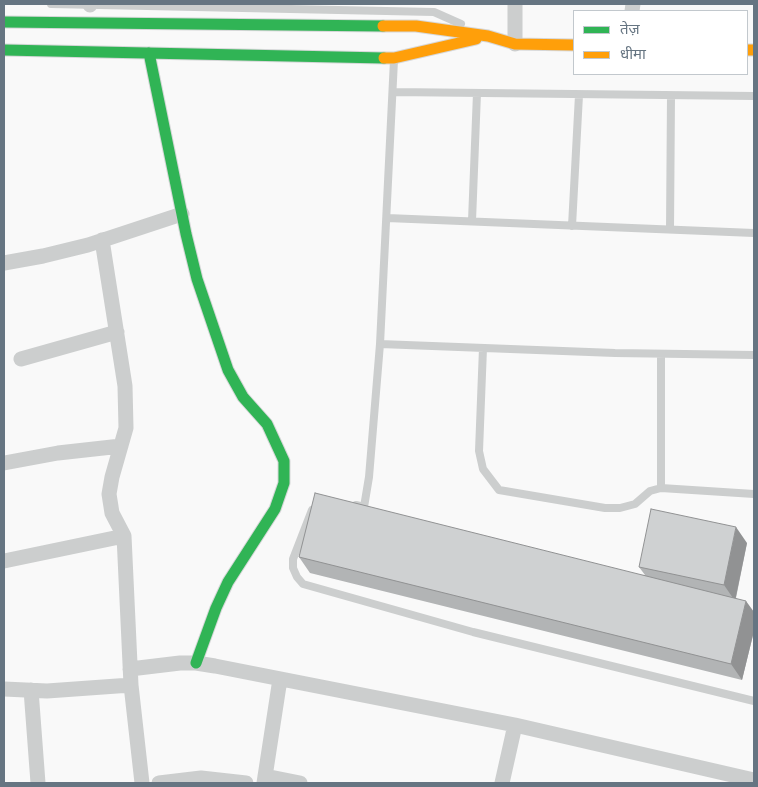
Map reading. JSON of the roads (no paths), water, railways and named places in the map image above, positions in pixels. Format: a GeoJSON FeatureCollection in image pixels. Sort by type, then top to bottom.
{"type":"FeatureCollection","features":[{"type":"Feature","properties":{"kind":"street"},"geometry":{"type":"LineString","coordinates":[[515,4],[515,44]]}},
{"type":"Feature","properties":{"kind":"street"},"geometry":{"type":"LineString","coordinates":[[4,22],[416,26],[488,36],[515,44],[573,45]]}},
{"type":"Feature","properties":{"kind":"street"},"geometry":{"type":"LineString","coordinates":[[4,50],[394,58],[488,36]]}},
{"type":"Feature","properties":{"kind":"street"},"geometry":{"type":"LineString","coordinates":[[150,53],[197,279],[228,370],[243,398],[267,424],[284,461],[284,483],[275,509],[228,582],[216,608],[196,663]]}},
{"type":"Feature","properties":{"kind":"street"},"geometry":{"type":"LineString","coordinates":[[4,263],[43,256],[102,240],[182,214]]}},
{"type":"Feature","properties":{"kind":"street"},"geometry":{"type":"LineString","coordinates":[[102,240],[125,386],[126,428],[109,494],[112,513],[124,536],[131,685],[142,783]]}},
{"type":"Feature","properties":{"kind":"street"},"geometry":{"type":"LineString","coordinates":[[21,359],[117,332]]}},
{"type":"Feature","properties":{"kind":"street"},"geometry":{"type":"LineString","coordinates":[[4,464],[58,453],[121,446]]}},
{"type":"Feature","properties":{"kind":"street"},"geometry":{"type":"LineString","coordinates":[[4,561],[124,536]]}},
{"type":"Feature","properties":{"kind":"street"},"geometry":{"type":"LineString","coordinates":[[130,669],[196,663],[516,725],[754,780]]}},
{"type":"Feature","properties":{"kind":"street"},"geometry":{"type":"LineString","coordinates":[[280,678],[265,780],[300,783]]}},
{"type":"Feature","properties":{"kind":"street"},"geometry":{"type":"LineString","coordinates":[[4,689],[48,691],[131,685]]}},
{"type":"Feature","properties":{"kind":"street"},"geometry":{"type":"LineString","coordinates":[[31,690],[38,783]]}},
{"type":"Feature","properties":{"kind":"street"},"geometry":{"type":"LineString","coordinates":[[502,783],[516,725]]}},
{"type":"Feature","properties":{"kind":"street"},"geometry":{"type":"LineString","coordinates":[[159,783],[211,778],[246,783]]}},
{"type":"Feature","properties":{"kind":"lane"},"geometry":{"type":"LineString","coordinates":[[51,4],[434,12],[488,36]]}},
{"type":"Feature","properties":{"kind":"lane"},"geometry":{"type":"LineString","coordinates":[[364,507],[369,477],[380,344],[394,58]]}},
{"type":"Feature","properties":{"kind":"lane"},"geometry":{"type":"LineString","coordinates":[[393,92],[754,96]]}},
{"type":"Feature","properties":{"kind":"lane"},"geometry":{"type":"LineString","coordinates":[[472,221],[477,93]]}},
{"type":"Feature","properties":{"kind":"lane"},"geometry":{"type":"LineString","coordinates":[[572,226],[579,95]]}},
{"type":"Feature","properties":{"kind":"lane"},"geometry":{"type":"LineString","coordinates":[[670,230],[671,96]]}},
{"type":"Feature","properties":{"kind":"lane"},"geometry":{"type":"LineString","coordinates":[[387,218],[754,233]]}},
{"type":"Feature","properties":{"kind":"lane"},"geometry":{"type":"LineString","coordinates":[[380,344],[662,354],[754,355]]}},
{"type":"Feature","properties":{"kind":"lane"},"geometry":{"type":"LineString","coordinates":[[482,348],[479,451],[483,469],[499,490],[605,508],[620,508],[635,504],[650,491],[661,488],[754,494]]}},
{"type":"Feature","properties":{"kind":"lane"},"geometry":{"type":"LineString","coordinates":[[661,488],[662,354]]}},
{"type":"Feature","properties":{"kind":"lane"},"geometry":{"type":"LineString","coordinates":[[317,502],[293,559],[293,568],[303,584],[473,632],[754,702]]}},
{"type":"Feature","properties":{"kind":"lane"},"geometry":{"type":"LineString","coordinates":[[346,504],[373,509]]}}]}
